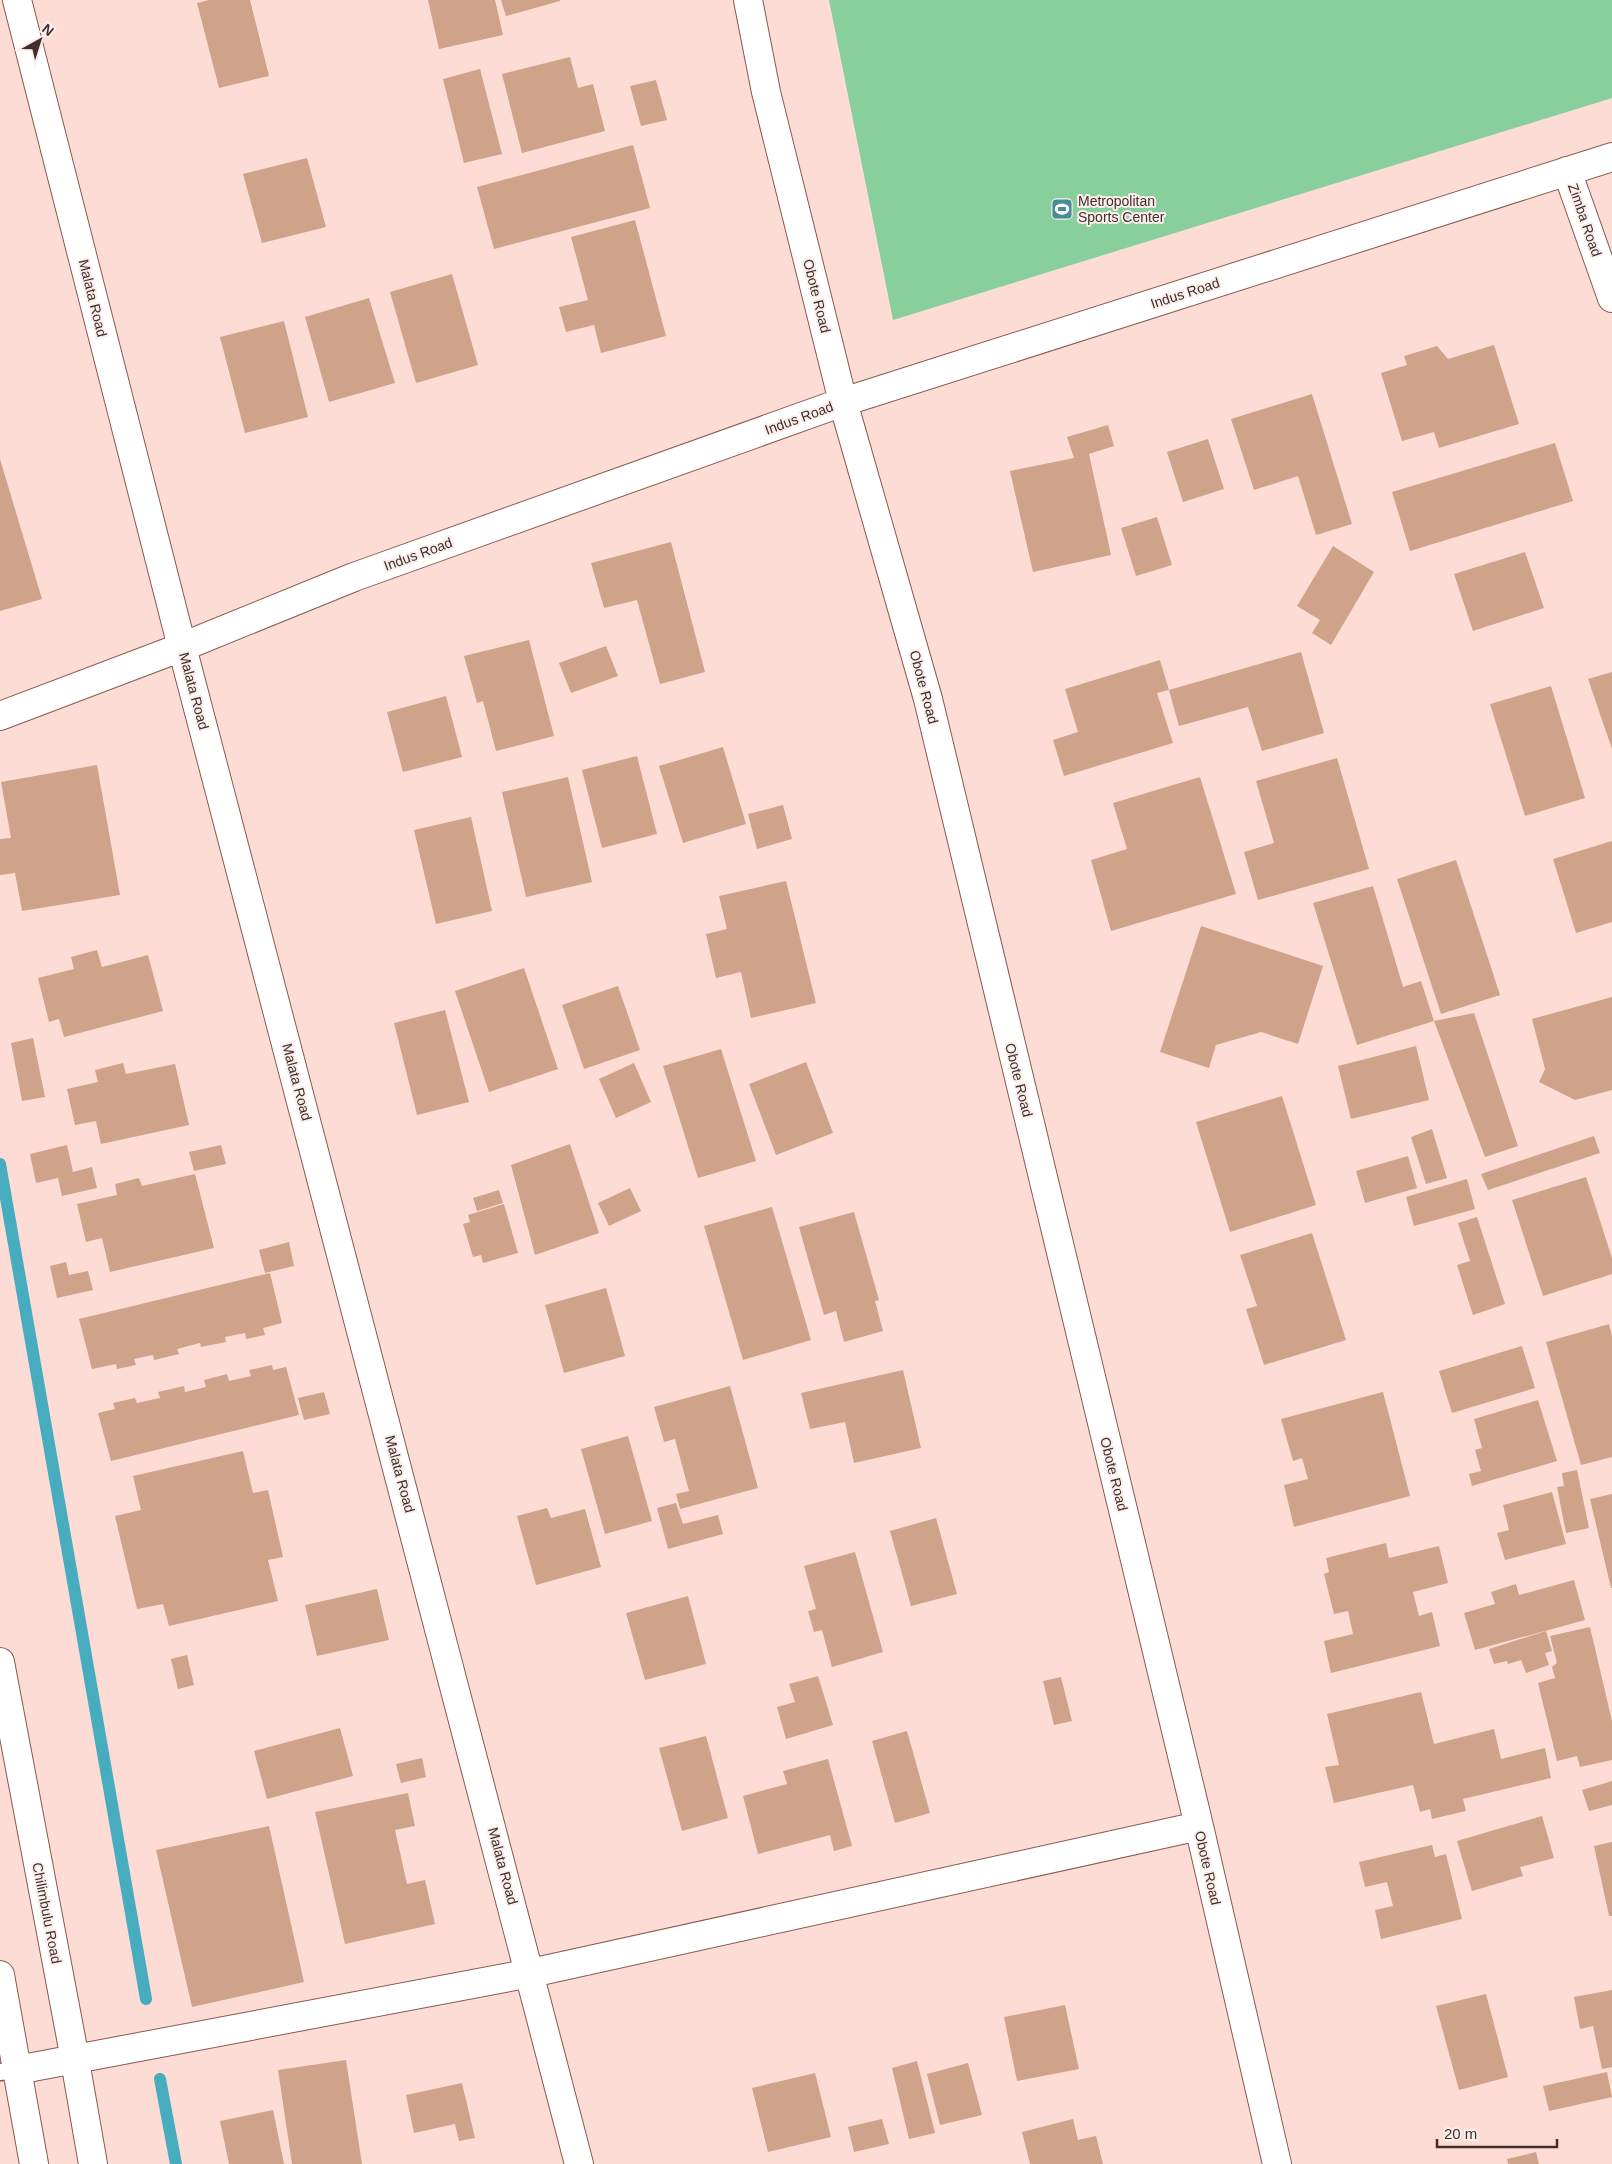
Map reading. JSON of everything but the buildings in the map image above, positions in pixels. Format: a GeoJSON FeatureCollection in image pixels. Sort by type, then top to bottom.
{"type":"FeatureCollection","features":[{"type":"Feature","properties":{"kind":"street","name":"Malata Road"},"geometry":{"type":"LineString","coordinates":[[17,0],[182,647],[531,1973],[579,2164]]}},
{"type":"Feature","properties":{"kind":"street","name":"Obote Road"},"geometry":{"type":"LineString","coordinates":[[748,0],[766,92],[843,402],[928,699],[1199,1826],[1277,2164]]}},
{"type":"Feature","properties":{"kind":"street","name":"Indus Road"},"geometry":{"type":"LineString","coordinates":[[0,716],[182,647],[354,577],[843,402],[1612,157]]}},
{"type":"Feature","properties":{"kind":"street","name":"Zimba Road"},"geometry":{"type":"LineString","coordinates":[[1567,171],[1612,298]]}},
{"type":"Feature","properties":{"kind":"street","name":"Chilimbulu Road"},"geometry":{"type":"LineString","coordinates":[[0,1662],[75,2059],[92,2164]]}},
{"type":"Feature","properties":{"kind":"street"},"geometry":{"type":"LineString","coordinates":[[9,2071],[531,1973],[1199,1826]]}},
{"type":"Feature","properties":{"kind":"street"},"geometry":{"type":"LineString","coordinates":[[0,1975],[9,2071],[34,2164]]}},
{"type":"Feature","properties":{"kind":"green space","name":"Metropolitan Sports Center"},"geometry":{"type":"Polygon","coordinates":[[[829,0],[1612,0],[1612,98],[893,320],[829,0]]]}},
{"type":"Feature","properties":{"kind":"waterway"},"geometry":{"type":"LineString","coordinates":[[0,1164],[146,1999]]}},
{"type":"Feature","properties":{"kind":"waterway"},"geometry":{"type":"LineString","coordinates":[[160,2079],[176,2164]]}},
{"type":"Feature","properties":{"kind":"place","name":"Metropolitan Sports Center"},"geometry":{"type":"Point","coordinates":[1062,209]}}]}
